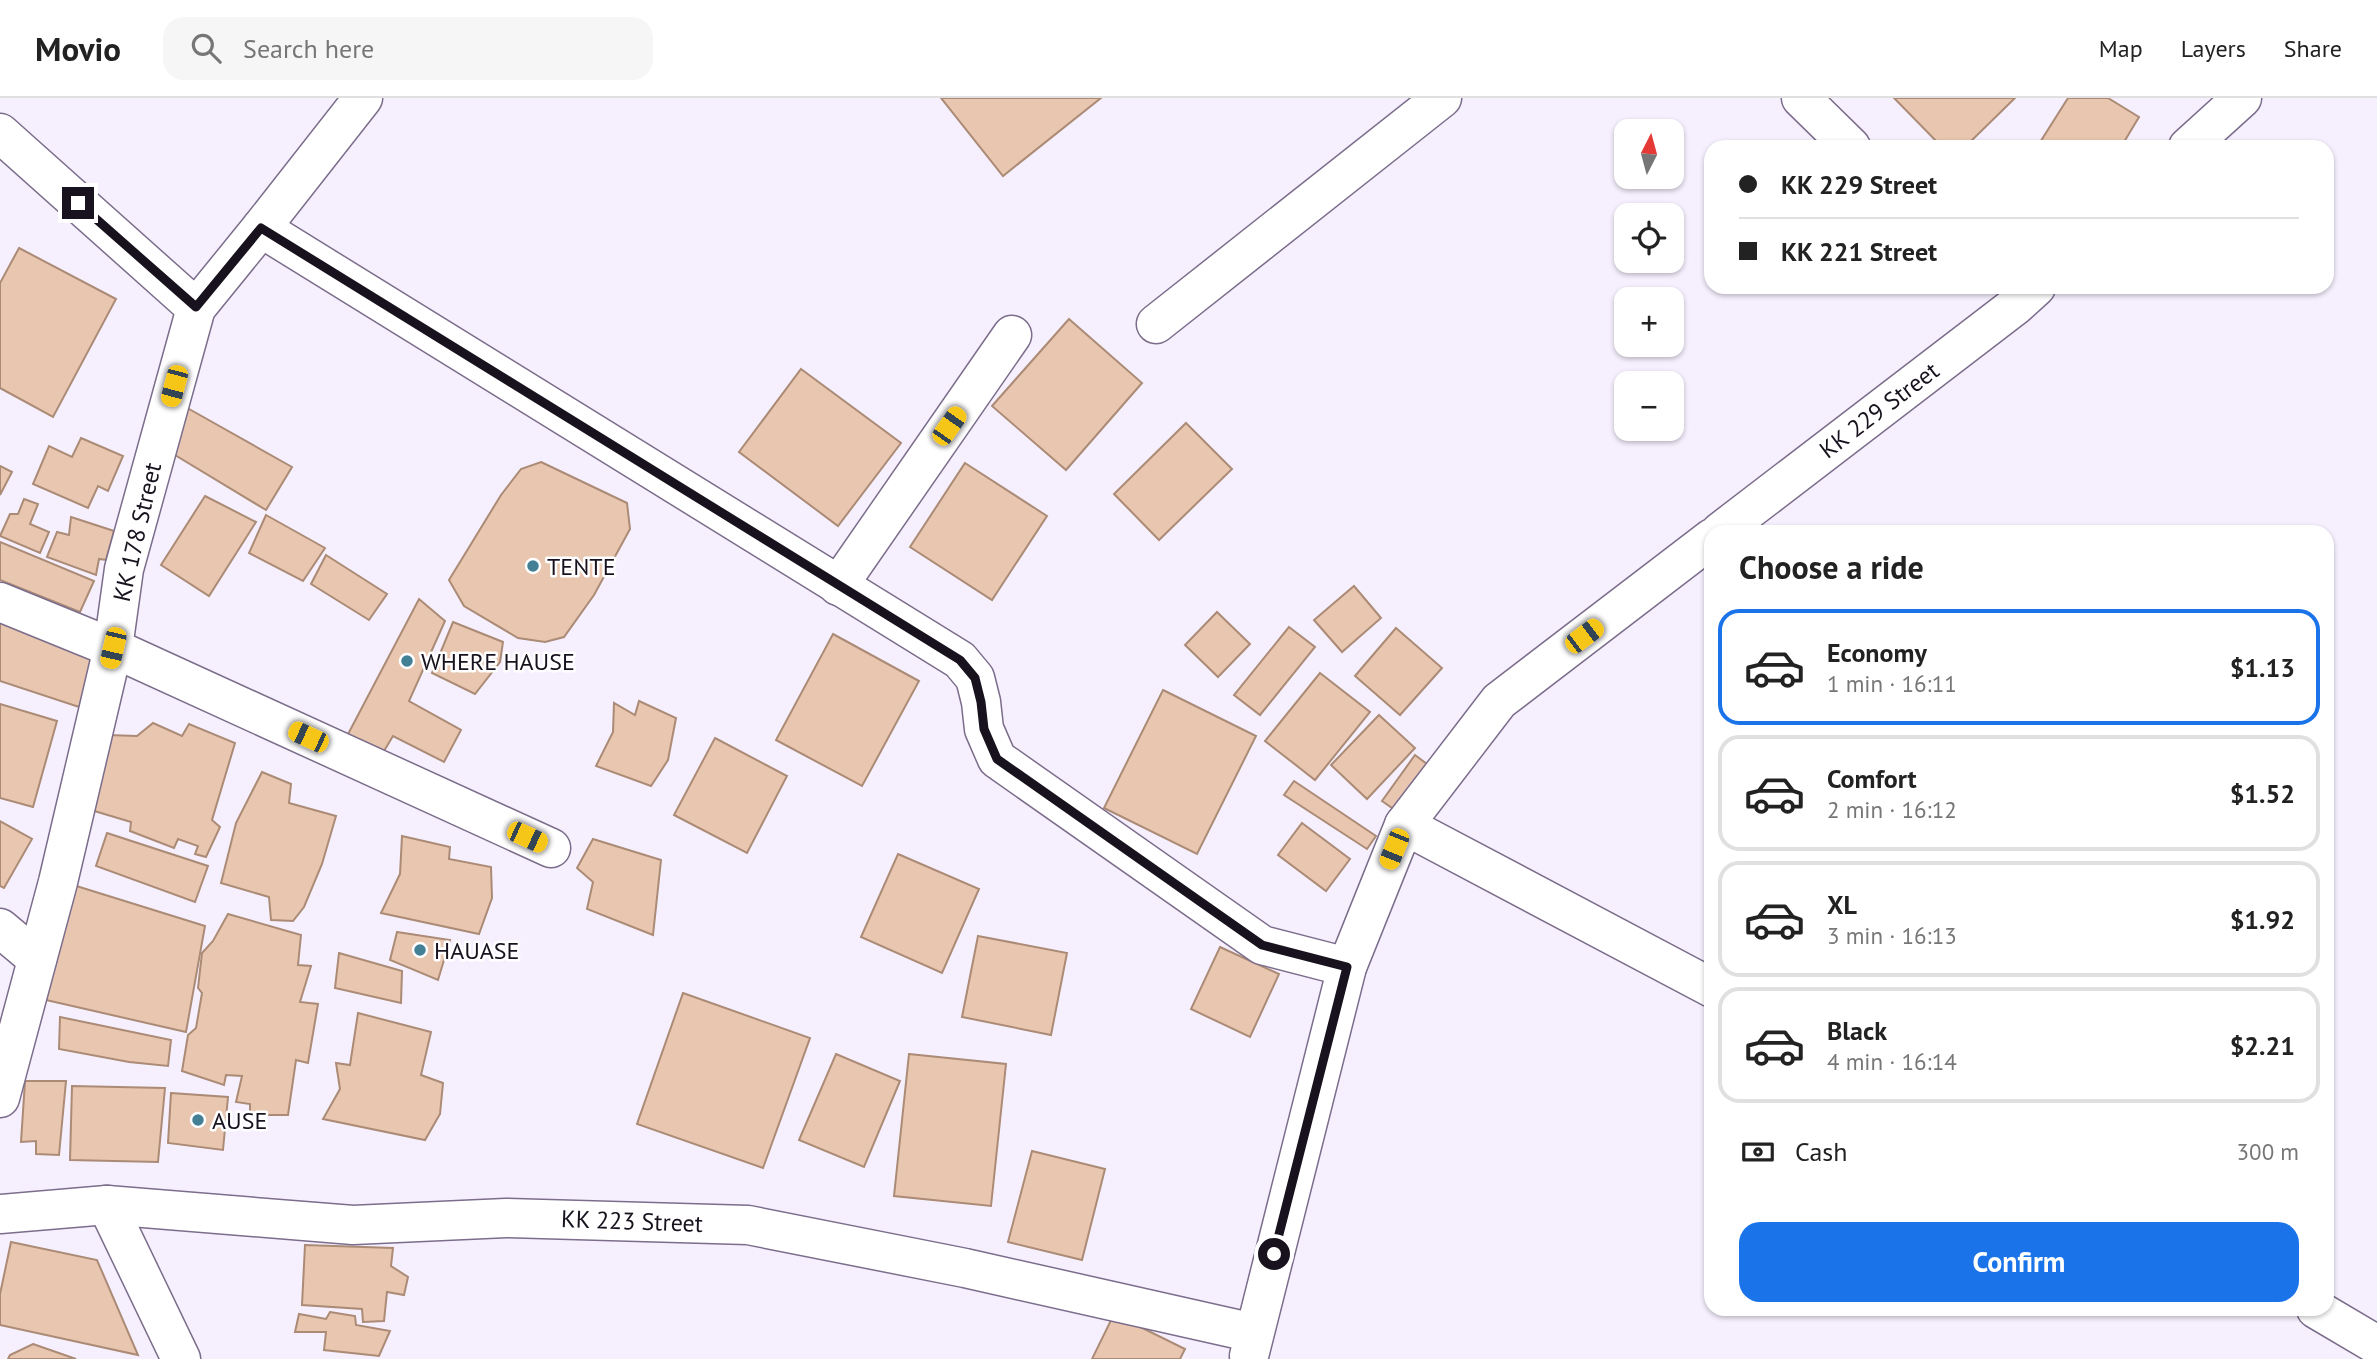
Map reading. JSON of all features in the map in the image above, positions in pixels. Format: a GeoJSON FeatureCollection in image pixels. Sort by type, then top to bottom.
{"type":"FeatureCollection","features":[{"type":"Feature","properties":{"kind":"street","name":"KK 178 Street"},"geometry":{"type":"LineString","coordinates":[[0,1098],[113,648],[124,569],[196,307],[363,98]]}},
{"type":"Feature","properties":{"kind":"street"},"geometry":{"type":"LineString","coordinates":[[1156,324],[1441,98]]}},
{"type":"Feature","properties":{"kind":"street"},"geometry":{"type":"LineString","coordinates":[[1801,98],[1844,140]]}},
{"type":"Feature","properties":{"kind":"street"},"geometry":{"type":"LineString","coordinates":[[2196,140],[2242,98]]}},
{"type":"Feature","properties":{"kind":"street"},"geometry":{"type":"LineString","coordinates":[[0,133],[196,307]]}},
{"type":"Feature","properties":{"kind":"street"},"geometry":{"type":"LineString","coordinates":[[261,228],[960,660],[975,678],[984,729],[997,759],[1262,945],[1347,967]]}},
{"type":"Feature","properties":{"kind":"street","name":"KK 229 Street"},"geometry":{"type":"LineString","coordinates":[[1729,525],[2015,294]]}},
{"type":"Feature","properties":{"kind":"street"},"geometry":{"type":"LineString","coordinates":[[838,586],[1012,335]]}},
{"type":"Feature","properties":{"kind":"street"},"geometry":{"type":"LineString","coordinates":[[1251,1346],[1347,967],[1404,825],[1499,701],[1704,544]]}},
{"type":"Feature","properties":{"kind":"street"},"geometry":{"type":"LineString","coordinates":[[0,602],[113,648],[551,848]]}},
{"type":"Feature","properties":{"kind":"street"},"geometry":{"type":"LineString","coordinates":[[1404,825],[1704,984]]}},
{"type":"Feature","properties":{"kind":"street"},"geometry":{"type":"LineString","coordinates":[[0,928],[37,959]]}},
{"type":"Feature","properties":{"kind":"street"},"geometry":{"type":"LineString","coordinates":[[107,1205],[180,1359]]}},
{"type":"Feature","properties":{"kind":"street","name":"KK 223 Street"},"geometry":{"type":"LineString","coordinates":[[0,1214],[107,1205],[353,1225],[506,1218],[748,1224],[965,1268],[1251,1346]]}},
{"type":"Feature","properties":{"kind":"street"},"geometry":{"type":"LineString","coordinates":[[2328,1316],[2377,1345]]}},
{"type":"Feature","properties":{"kind":"building"},"geometry":{"type":"Polygon","coordinates":[[[941,98],[1101,98],[1003,176],[941,98]]]}},
{"type":"Feature","properties":{"kind":"building"},"geometry":{"type":"Polygon","coordinates":[[[1894,98],[2015,98],[1972,140],[1935,140],[1894,98]]]}},
{"type":"Feature","properties":{"kind":"building"},"geometry":{"type":"Polygon","coordinates":[[[2068,98],[2108,98],[2139,117],[2125,140],[2041,140],[2068,98]]]}},
{"type":"Feature","properties":{"kind":"building"},"geometry":{"type":"Polygon","coordinates":[[[19,248],[116,299],[53,417],[0,388],[0,283],[19,248]]]}},
{"type":"Feature","properties":{"kind":"building"},"geometry":{"type":"Polygon","coordinates":[[[1069,319],[1142,383],[1066,470],[992,406],[1069,319]]]}},
{"type":"Feature","properties":{"kind":"building"},"geometry":{"type":"Polygon","coordinates":[[[801,369],[901,443],[838,526],[739,452],[801,369]]]}},
{"type":"Feature","properties":{"kind":"building"},"geometry":{"type":"Polygon","coordinates":[[[182,405],[292,467],[266,510],[160,446],[182,405]]]}},
{"type":"Feature","properties":{"kind":"building"},"geometry":{"type":"Polygon","coordinates":[[[1186,423],[1232,469],[1159,540],[1114,494],[1186,423]]]}},
{"type":"Feature","properties":{"kind":"building"},"geometry":{"type":"Polygon","coordinates":[[[81,438],[123,456],[108,491],[98,486],[88,508],[33,484],[49,446],[72,457],[81,438]]]}},
{"type":"Feature","properties":{"kind":"building","name":"TENTE"},"geometry":{"type":"Polygon","coordinates":[[[541,462],[627,503],[630,529],[594,595],[564,637],[545,642],[518,638],[464,606],[449,580],[501,495],[521,469],[541,462]]]}},
{"type":"Feature","properties":{"kind":"building"},"geometry":{"type":"Polygon","coordinates":[[[965,463],[1047,516],[992,600],[910,547],[965,463]]]}},
{"type":"Feature","properties":{"kind":"building"},"geometry":{"type":"Polygon","coordinates":[[[0,466],[12,472],[0,495],[0,466]]]}},
{"type":"Feature","properties":{"kind":"building"},"geometry":{"type":"Polygon","coordinates":[[[205,496],[256,522],[209,596],[161,565],[205,496]]]}},
{"type":"Feature","properties":{"kind":"building"},"geometry":{"type":"Polygon","coordinates":[[[24,499],[38,504],[30,524],[49,532],[40,553],[0,536],[10,514],[18,514],[24,499]]]}},
{"type":"Feature","properties":{"kind":"building"},"geometry":{"type":"Polygon","coordinates":[[[266,515],[325,548],[303,581],[249,553],[266,515]]]}},
{"type":"Feature","properties":{"kind":"building"},"geometry":{"type":"Polygon","coordinates":[[[71,517],[114,531],[106,560],[99,559],[96,575],[47,557],[57,532],[69,535],[71,517]]]}},
{"type":"Feature","properties":{"kind":"building"},"geometry":{"type":"Polygon","coordinates":[[[0,542],[94,581],[80,612],[0,580],[0,542]]]}},
{"type":"Feature","properties":{"kind":"building"},"geometry":{"type":"Polygon","coordinates":[[[326,555],[387,594],[369,620],[311,584],[326,555]]]}},
{"type":"Feature","properties":{"kind":"building"},"geometry":{"type":"Polygon","coordinates":[[[1354,586],[1381,618],[1342,652],[1314,620],[1354,586]]]}},
{"type":"Feature","properties":{"kind":"building","name":"WHERE HAUSE"},"geometry":{"type":"Polygon","coordinates":[[[419,599],[445,621],[409,701],[461,730],[444,762],[393,736],[384,751],[347,736],[419,599]]]}},
{"type":"Feature","properties":{"kind":"building"},"geometry":{"type":"Polygon","coordinates":[[[1217,612],[1250,644],[1218,677],[1185,645],[1217,612]]]}},
{"type":"Feature","properties":{"kind":"building"},"geometry":{"type":"Polygon","coordinates":[[[0,622],[97,654],[79,707],[0,681],[0,622]]]}},
{"type":"Feature","properties":{"kind":"building"},"geometry":{"type":"Polygon","coordinates":[[[453,622],[503,642],[500,662],[475,694],[432,673],[453,622]]]}},
{"type":"Feature","properties":{"kind":"building"},"geometry":{"type":"Polygon","coordinates":[[[1289,627],[1315,647],[1260,715],[1234,695],[1289,627]]]}},
{"type":"Feature","properties":{"kind":"building"},"geometry":{"type":"Polygon","coordinates":[[[1396,628],[1442,668],[1400,715],[1355,676],[1396,628]]]}},
{"type":"Feature","properties":{"kind":"building"},"geometry":{"type":"Polygon","coordinates":[[[833,634],[919,681],[862,786],[776,740],[833,634]]]}},
{"type":"Feature","properties":{"kind":"building"},"geometry":{"type":"Polygon","coordinates":[[[1320,673],[1370,712],[1315,780],[1265,741],[1320,673]]]}},
{"type":"Feature","properties":{"kind":"building"},"geometry":{"type":"Polygon","coordinates":[[[1163,690],[1256,736],[1197,854],[1104,808],[1163,690]]]}},
{"type":"Feature","properties":{"kind":"building"},"geometry":{"type":"Polygon","coordinates":[[[639,701],[676,718],[668,760],[651,786],[596,766],[613,732],[614,703],[635,715],[639,701]]]}},
{"type":"Feature","properties":{"kind":"building"},"geometry":{"type":"Polygon","coordinates":[[[0,704],[57,721],[33,807],[0,798],[0,704]]]}},
{"type":"Feature","properties":{"kind":"building"},"geometry":{"type":"Polygon","coordinates":[[[1379,715],[1415,748],[1367,799],[1331,765],[1379,715]]]}},
{"type":"Feature","properties":{"kind":"building"},"geometry":{"type":"Polygon","coordinates":[[[153,723],[182,736],[189,724],[235,743],[212,820],[220,827],[206,857],[195,854],[198,846],[178,839],[174,848],[130,831],[131,822],[91,810],[108,735],[137,736],[153,723]]]}},
{"type":"Feature","properties":{"kind":"building"},"geometry":{"type":"Polygon","coordinates":[[[715,738],[787,776],[747,853],[674,815],[715,738]]]}},
{"type":"Feature","properties":{"kind":"building"},"geometry":{"type":"Polygon","coordinates":[[[1415,755],[1427,764],[1395,810],[1382,801],[1415,755]]]}},
{"type":"Feature","properties":{"kind":"building"},"geometry":{"type":"Polygon","coordinates":[[[262,772],[291,784],[289,803],[336,816],[322,864],[304,907],[293,921],[271,920],[269,897],[221,883],[236,823],[262,772]]]}},
{"type":"Feature","properties":{"kind":"building"},"geometry":{"type":"Polygon","coordinates":[[[1294,781],[1376,836],[1367,849],[1284,795],[1294,781]]]}},
{"type":"Feature","properties":{"kind":"building"},"geometry":{"type":"Polygon","coordinates":[[[0,821],[32,839],[4,888],[0,886],[0,821]]]}},
{"type":"Feature","properties":{"kind":"building"},"geometry":{"type":"Polygon","coordinates":[[[1302,823],[1350,859],[1326,891],[1278,855],[1302,823]]]}},
{"type":"Feature","properties":{"kind":"building"},"geometry":{"type":"Polygon","coordinates":[[[107,833],[208,866],[195,902],[96,866],[107,833]]]}},
{"type":"Feature","properties":{"kind":"building"},"geometry":{"type":"Polygon","coordinates":[[[402,836],[450,847],[449,859],[491,867],[492,898],[479,934],[381,913],[400,874],[402,836]]]}},
{"type":"Feature","properties":{"kind":"building"},"geometry":{"type":"Polygon","coordinates":[[[593,839],[661,860],[653,935],[587,909],[593,882],[577,868],[593,839]]]}},
{"type":"Feature","properties":{"kind":"building"},"geometry":{"type":"Polygon","coordinates":[[[898,854],[979,889],[942,973],[861,937],[898,854]]]}},
{"type":"Feature","properties":{"kind":"building"},"geometry":{"type":"Polygon","coordinates":[[[70,884],[205,926],[186,1032],[46,1000],[70,884]]]}},
{"type":"Feature","properties":{"kind":"building"},"geometry":{"type":"Polygon","coordinates":[[[228,914],[301,935],[298,965],[311,966],[300,1002],[318,1004],[308,1063],[296,1060],[288,1115],[250,1115],[250,1104],[236,1102],[242,1076],[226,1075],[224,1085],[182,1071],[188,1035],[196,1028],[202,993],[198,988],[202,953],[213,941],[228,914]]]}},
{"type":"Feature","properties":{"kind":"building","name":"HAUASE"},"geometry":{"type":"Polygon","coordinates":[[[397,932],[450,940],[438,980],[390,960],[397,932]]]}},
{"type":"Feature","properties":{"kind":"building"},"geometry":{"type":"Polygon","coordinates":[[[978,936],[1067,953],[1051,1035],[962,1017],[978,936]]]}},
{"type":"Feature","properties":{"kind":"building"},"geometry":{"type":"Polygon","coordinates":[[[1220,947],[1279,974],[1250,1037],[1191,1009],[1220,947]]]}},
{"type":"Feature","properties":{"kind":"building"},"geometry":{"type":"Polygon","coordinates":[[[339,953],[402,971],[401,1003],[335,988],[339,953]]]}},
{"type":"Feature","properties":{"kind":"building"},"geometry":{"type":"Polygon","coordinates":[[[683,993],[810,1038],[763,1168],[637,1124],[683,993]]]}},
{"type":"Feature","properties":{"kind":"building"},"geometry":{"type":"Polygon","coordinates":[[[358,1013],[431,1032],[421,1075],[443,1083],[440,1114],[425,1140],[323,1119],[340,1089],[336,1063],[350,1065],[358,1013]]]}},
{"type":"Feature","properties":{"kind":"building"},"geometry":{"type":"Polygon","coordinates":[[[60,1017],[171,1040],[168,1066],[59,1049],[60,1017]]]}},
{"type":"Feature","properties":{"kind":"building"},"geometry":{"type":"Polygon","coordinates":[[[836,1054],[900,1081],[864,1167],[799,1140],[836,1054]]]}},
{"type":"Feature","properties":{"kind":"building"},"geometry":{"type":"Polygon","coordinates":[[[909,1054],[1006,1064],[991,1206],[894,1196],[909,1054]]]}},
{"type":"Feature","properties":{"kind":"building"},"geometry":{"type":"Polygon","coordinates":[[[25,1081],[66,1081],[59,1155],[36,1154],[36,1141],[21,1142],[25,1081]]]}},
{"type":"Feature","properties":{"kind":"building"},"geometry":{"type":"Polygon","coordinates":[[[72,1086],[165,1088],[158,1162],[70,1160],[72,1086]]]}},
{"type":"Feature","properties":{"kind":"building","name":"AUSE"},"geometry":{"type":"Polygon","coordinates":[[[171,1093],[228,1097],[223,1150],[168,1143],[171,1093]]]}},
{"type":"Feature","properties":{"kind":"building"},"geometry":{"type":"Polygon","coordinates":[[[1032,1151],[1105,1169],[1082,1260],[1008,1242],[1032,1151]]]}},
{"type":"Feature","properties":{"kind":"building"},"geometry":{"type":"Polygon","coordinates":[[[11,1242],[97,1260],[138,1355],[0,1325],[0,1294],[11,1242]]]}},
{"type":"Feature","properties":{"kind":"building"},"geometry":{"type":"Polygon","coordinates":[[[305,1245],[393,1248],[391,1266],[408,1277],[404,1295],[387,1292],[384,1321],[363,1322],[362,1309],[302,1305],[305,1245]]]}},
{"type":"Feature","properties":{"kind":"building"},"geometry":{"type":"Polygon","coordinates":[[[330,1312],[355,1316],[356,1325],[390,1331],[379,1356],[324,1350],[326,1332],[295,1332],[299,1314],[326,1319],[330,1312]]]}},
{"type":"Feature","properties":{"kind":"building"},"geometry":{"type":"Polygon","coordinates":[[[1114,1314],[1185,1349],[1180,1359],[1092,1359],[1114,1314]]]}},
{"type":"Feature","properties":{"kind":"building"},"geometry":{"type":"Polygon","coordinates":[[[33,1344],[76,1359],[8,1359],[10,1355],[33,1344]]]}},
{"type":"Feature","properties":{"kind":"place","name":"TENTE"},"geometry":{"type":"Point","coordinates":[533,566]}},
{"type":"Feature","properties":{"kind":"place","name":"WHERE HAUSE"},"geometry":{"type":"Point","coordinates":[407,661]}},
{"type":"Feature","properties":{"kind":"place","name":"HAUASE"},"geometry":{"type":"Point","coordinates":[420,950]}},
{"type":"Feature","properties":{"kind":"place","name":"AUSE"},"geometry":{"type":"Point","coordinates":[198,1120]}},
{"type":"Feature","properties":{"kind":"route"},"geometry":{"type":"LineString","coordinates":[[78,203],[196,307],[261,228],[960,660],[975,678],[984,729],[997,759],[1262,945],[1347,967],[1274,1254]]}}]}
